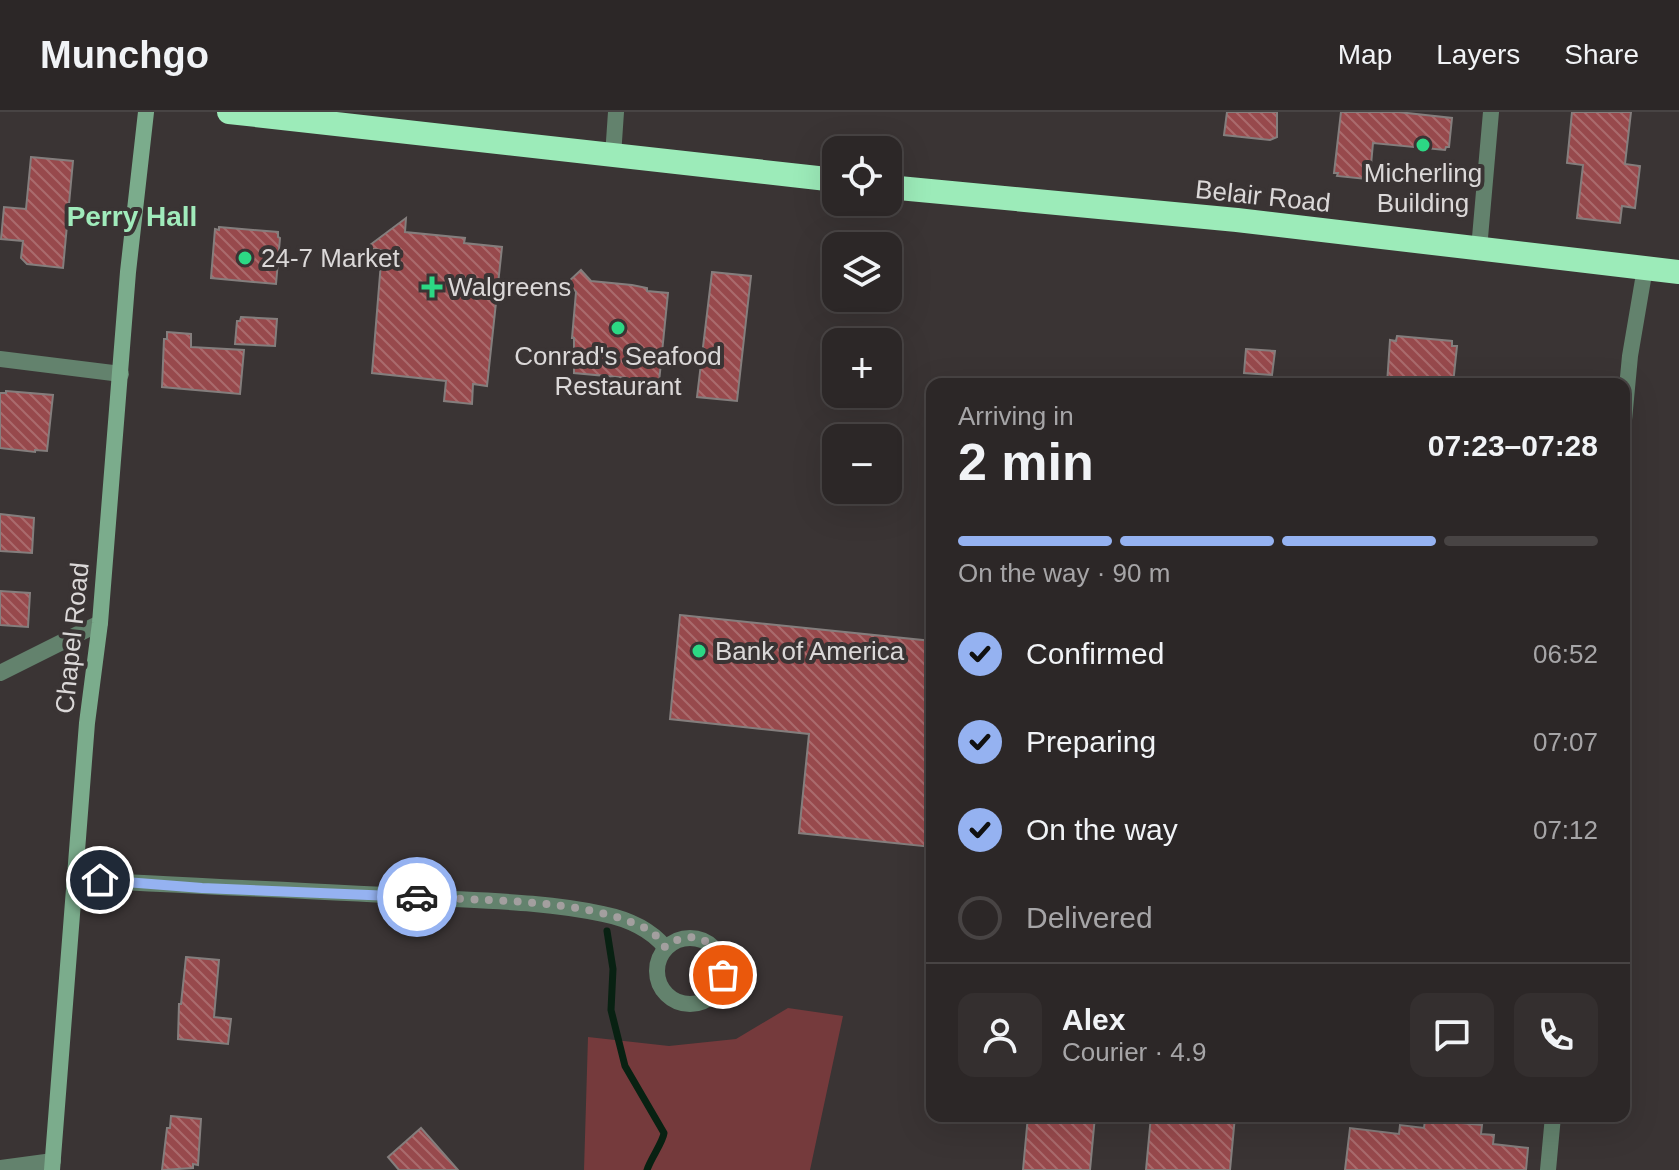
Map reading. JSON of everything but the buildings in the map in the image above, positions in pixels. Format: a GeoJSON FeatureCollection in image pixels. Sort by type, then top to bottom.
{"type":"FeatureCollection","features":[{"type":"Feature","properties":{"kind":"highway"},"geometry":{"type":"LineString","coordinates":[[229,112],[822,178]]}},
{"type":"Feature","properties":{"kind":"highway","name":"Belair Road"},"geometry":{"type":"LineString","coordinates":[[902,188],[1245,221],[1679,272]]}},
{"type":"Feature","properties":{"kind":"street","name":"Chapel Road"},"geometry":{"type":"LineString","coordinates":[[52,1166],[87,723],[100,623],[128,272],[146,112]]}},
{"type":"Feature","properties":{"kind":"street"},"geometry":{"type":"LineString","coordinates":[[613,156],[616,112]]}},
{"type":"Feature","properties":{"kind":"street"},"geometry":{"type":"LineString","coordinates":[[1479,249],[1491,112]]}},
{"type":"Feature","properties":{"kind":"street"},"geometry":{"type":"LineString","coordinates":[[1628,378],[1645,268]]}},
{"type":"Feature","properties":{"kind":"street"},"geometry":{"type":"LineString","coordinates":[[0,359],[121,374]]}},
{"type":"Feature","properties":{"kind":"street"},"geometry":{"type":"LineString","coordinates":[[0,673],[100,623]]}},
{"type":"Feature","properties":{"kind":"street"},"geometry":{"type":"LineString","coordinates":[[74,879],[541,905],[605,914],[651,931],[665,947]]}},
{"type":"Feature","properties":{"kind":"street"},"geometry":{"type":"LineString","coordinates":[[694,937],[712,946],[722,963],[723,975],[713,995],[692,1004],[670,998],[657,979],[659,957],[665,947],[673,941],[694,937]]}},
{"type":"Feature","properties":{"kind":"street"},"geometry":{"type":"LineString","coordinates":[[1548,1170],[1552,1122]]}},
{"type":"Feature","properties":{"kind":"street"},"geometry":{"type":"LineString","coordinates":[[0,1168],[52,1166]]}},
{"type":"Feature","properties":{"kind":"shaded area"},"geometry":{"type":"Polygon","coordinates":[[[788,1008],[843,1016],[810,1170],[584,1170],[588,1037],[669,1046],[736,1039],[788,1008]]]}},
{"type":"Feature","properties":{"kind":"waterway"},"geometry":{"type":"LineString","coordinates":[[607,931],[613,969],[611,1010],[625,1066],[664,1133],[647,1170]]}},
{"type":"Feature","properties":{"kind":"way so far"},"geometry":{"type":"LineString","coordinates":[[417,897],[541,905],[605,914],[651,931],[665,947],[683,938],[704,940],[718,954],[723,975]]}},
{"type":"Feature","properties":{"kind":"place","name":"Micherling Building"},"geometry":{"type":"Point","coordinates":[1423,145]}},
{"type":"Feature","properties":{"kind":"place","name":"24-7 Market"},"geometry":{"type":"Point","coordinates":[245,258]}},
{"type":"Feature","properties":{"kind":"place","name":"Walgreens"},"geometry":{"type":"Point","coordinates":[432,287]}},
{"type":"Feature","properties":{"kind":"place","name":"Conrad's Seafood Restaurant"},"geometry":{"type":"Point","coordinates":[618,328]}},
{"type":"Feature","properties":{"kind":"place","name":"Bank of America"},"geometry":{"type":"Point","coordinates":[699,651]}},
{"type":"Feature","properties":{"kind":"district","name":"Perry Hall"},"geometry":{"type":"Point","coordinates":[132,216]}},
{"type":"Feature","properties":{"kind":"route"},"geometry":{"type":"LineString","coordinates":[[100,880],[202,888],[417,897]]}}]}
